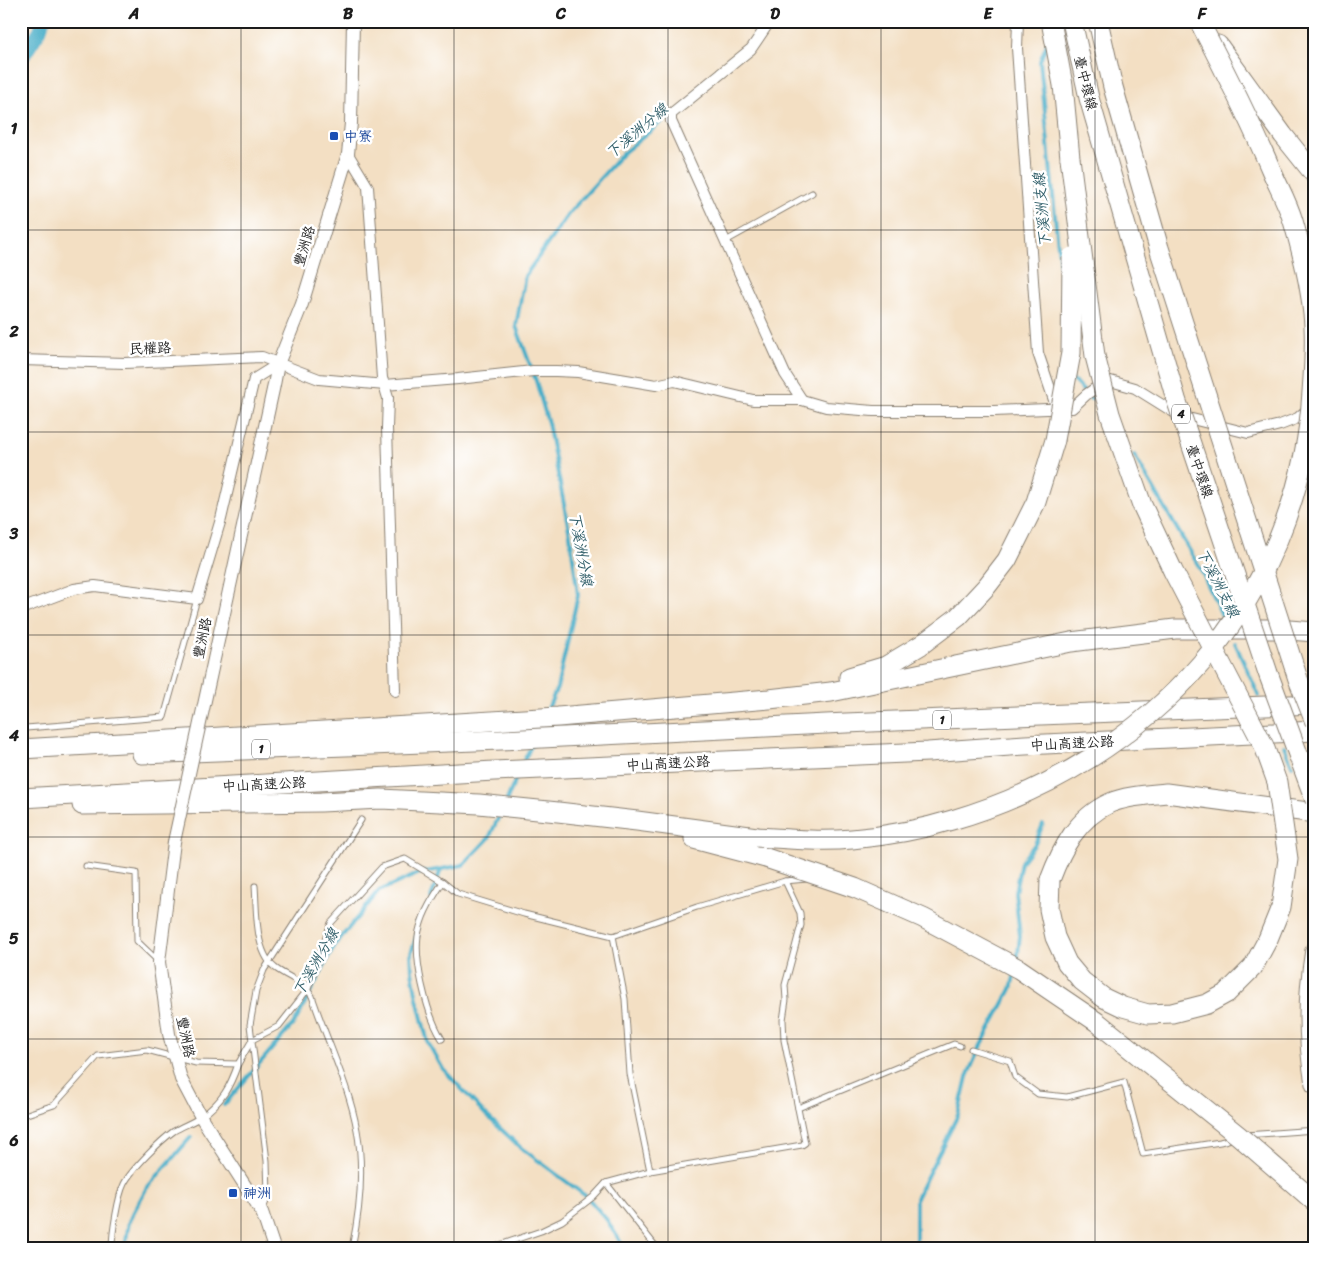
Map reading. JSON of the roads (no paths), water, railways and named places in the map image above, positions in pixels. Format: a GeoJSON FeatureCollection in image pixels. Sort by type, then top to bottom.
{"type":"FeatureCollection","features":[{"type":"Feature","properties":{"kind":"highway"},"geometry":{"type":"LineString","coordinates":[[1051,21],[1062,85],[1095,356],[1110,414],[1142,505],[1173,571],[1264,746],[1277,782],[1288,859],[1281,908],[1268,939],[1253,967],[1227,992],[1207,1004],[1172,1013],[1148,1014],[1123,1007],[1104,998],[1082,981],[1067,963],[1055,937],[1049,909],[1050,880],[1060,852],[1074,831],[1090,815],[1111,802],[1143,795],[1166,793],[1315,812]]}},
{"type":"Feature","properties":{"kind":"highway","name":"臺中環線"},"geometry":{"type":"LineString","coordinates":[[1072,21],[1090,98],[1176,399],[1268,673],[1315,800]]}},
{"type":"Feature","properties":{"kind":"highway","name":"臺中環線"},"geometry":{"type":"LineString","coordinates":[[1098,21],[1113,87],[1159,248],[1298,679],[1315,722]]}},
{"type":"Feature","properties":{"kind":"highway"},"geometry":{"type":"LineString","coordinates":[[1200,21],[1277,128],[1315,175]]}},
{"type":"Feature","properties":{"kind":"highway"},"geometry":{"type":"LineString","coordinates":[[21,802],[98,806],[321,802],[381,799],[480,804],[558,812],[684,832],[805,840],[852,839],[902,832],[951,821],[1025,795],[1059,778],[1094,756],[1133,729],[1169,697],[1210,653],[1236,620],[1258,584],[1280,539],[1294,498],[1304,459],[1311,415],[1314,362],[1313,316],[1304,263],[1293,219],[1247,114],[1200,21]]}},
{"type":"Feature","properties":{"kind":"highway"},"geometry":{"type":"LineString","coordinates":[[769,699],[886,666],[921,645],[958,617],[987,586],[1007,560],[1036,502],[1055,440],[1071,353],[1070,158]]}},
{"type":"Feature","properties":{"kind":"highway"},"geometry":{"type":"LineString","coordinates":[[21,749],[558,717],[769,699],[831,692],[1071,642],[1175,629],[1276,629],[1315,632]]}},
{"type":"Feature","properties":{"kind":"highway","name":"中山高速公路"},"geometry":{"type":"LineString","coordinates":[[21,760],[501,740],[836,723],[1315,704]]}},
{"type":"Feature","properties":{"kind":"highway","name":"中山高速公路"},"geometry":{"type":"LineString","coordinates":[[21,798],[494,771],[928,752],[1025,745],[1315,731]]}},
{"type":"Feature","properties":{"kind":"highway"},"geometry":{"type":"LineString","coordinates":[[684,832],[855,888],[906,910],[1020,969],[1097,1022],[1239,1136],[1315,1202]]}},
{"type":"Feature","properties":{"kind":"highway"},"geometry":{"type":"LineString","coordinates":[[1315,950],[1310,978],[1308,1010],[1310,1052],[1315,1084]]}},
{"type":"Feature","properties":{"kind":"street","name":"豐洲路"},"geometry":{"type":"LineString","coordinates":[[274,1248],[262,1212],[181,1079],[169,1034],[159,962],[174,842],[278,364],[302,304],[348,154],[351,123],[353,21]]}},
{"type":"Feature","properties":{"kind":"street"},"geometry":{"type":"LineString","coordinates":[[770,21],[752,50],[671,114],[671,121],[785,374],[802,400]]}},
{"type":"Feature","properties":{"kind":"street"},"geometry":{"type":"LineString","coordinates":[[1018,21],[1017,48],[1038,353],[1056,409]]}},
{"type":"Feature","properties":{"kind":"street"},"geometry":{"type":"LineString","coordinates":[[348,154],[368,187],[382,378],[388,398],[395,691]]}},
{"type":"Feature","properties":{"kind":"street","name":"民權路"},"geometry":{"type":"LineString","coordinates":[[21,360],[125,363],[262,357],[319,379],[385,385],[533,371],[578,372],[656,385],[674,381],[753,400],[802,400],[826,407],[873,411],[1072,408],[1087,394],[1107,380],[1136,388],[1180,416],[1248,433],[1280,425],[1298,418],[1315,402]]}},
{"type":"Feature","properties":{"kind":"street"},"geometry":{"type":"LineString","coordinates":[[21,610],[74,589],[95,586],[197,599],[221,518],[254,379],[278,364]]}},
{"type":"Feature","properties":{"kind":"lane"},"geometry":{"type":"LineString","coordinates":[[724,242],[812,193]]}},
{"type":"Feature","properties":{"kind":"lane"},"geometry":{"type":"LineString","coordinates":[[21,724],[26,728],[164,717],[197,599]]}},
{"type":"Feature","properties":{"kind":"lane"},"geometry":{"type":"LineString","coordinates":[[262,1212],[268,1196],[267,1161],[250,1025],[256,991],[264,970],[361,820]]}},
{"type":"Feature","properties":{"kind":"lane"},"geometry":{"type":"LineString","coordinates":[[112,1248],[112,1234],[123,1185],[131,1173],[173,1132],[202,1116],[220,1100],[230,1086],[238,1064],[252,1040],[279,1026],[308,989],[331,923],[382,867],[405,859],[421,867],[458,894],[524,914],[613,936],[697,907],[785,882],[824,876],[882,898],[968,936],[1048,982],[1107,1024],[1245,1135]]}},
{"type":"Feature","properties":{"kind":"lane"},"geometry":{"type":"LineString","coordinates":[[86,866],[136,873],[137,941],[159,962]]}},
{"type":"Feature","properties":{"kind":"lane"},"geometry":{"type":"LineString","coordinates":[[442,1039],[429,1012],[420,972],[417,943],[419,928],[426,911],[443,882]]}},
{"type":"Feature","properties":{"kind":"lane"},"geometry":{"type":"LineString","coordinates":[[491,1248],[551,1227],[562,1221],[594,1197],[606,1183],[650,1171],[802,1145],[805,1141],[784,1040],[783,1020],[786,985],[801,919],[785,882]]}},
{"type":"Feature","properties":{"kind":"lane"},"geometry":{"type":"LineString","coordinates":[[255,886],[259,937],[262,947],[276,969],[297,980],[308,989],[312,996],[351,1105],[360,1155],[360,1184],[352,1248]]}},
{"type":"Feature","properties":{"kind":"lane"},"geometry":{"type":"LineString","coordinates":[[613,936],[625,999],[630,1074],[650,1171]]}},
{"type":"Feature","properties":{"kind":"lane"},"geometry":{"type":"LineString","coordinates":[[798,1108],[954,1044],[960,1046]]}},
{"type":"Feature","properties":{"kind":"lane"},"geometry":{"type":"LineString","coordinates":[[971,1049],[1010,1061],[1015,1077],[1038,1094],[1067,1097],[1124,1082],[1143,1154],[1220,1142],[1245,1135],[1315,1130]]}},
{"type":"Feature","properties":{"kind":"lane"},"geometry":{"type":"LineString","coordinates":[[21,1116],[54,1105],[98,1056],[147,1050],[196,1063],[238,1064]]}},
{"type":"Feature","properties":{"kind":"lane"},"geometry":{"type":"LineString","coordinates":[[606,1183],[657,1248]]}},
{"type":"Feature","properties":{"kind":"waterway"},"geometry":{"type":"LineString","coordinates":[[21,60],[40,30],[43,21]]}},
{"type":"Feature","properties":{"kind":"waterway","name":"下溪洲支線"},"geometry":{"type":"LineString","coordinates":[[1048,41],[1040,61],[1063,298]]}},
{"type":"Feature","properties":{"kind":"waterway","name":"下溪洲分線"},"geometry":{"type":"LineString","coordinates":[[546,713],[557,688],[578,595],[570,535],[548,423],[536,381],[516,326],[525,276],[569,213],[623,153],[668,117]]}},
{"type":"Feature","properties":{"kind":"waterway","name":"下溪洲支線"},"geometry":{"type":"LineString","coordinates":[[1072,379],[1091,399]]}},
{"type":"Feature","properties":{"kind":"waterway","name":"下溪洲支線"},"geometry":{"type":"LineString","coordinates":[[1134,455],[1201,570],[1225,622]]}},
{"type":"Feature","properties":{"kind":"waterway","name":"下溪洲支線"},"geometry":{"type":"LineString","coordinates":[[1235,643],[1259,696]]}},
{"type":"Feature","properties":{"kind":"waterway","name":"下溪洲分線"},"geometry":{"type":"LineString","coordinates":[[523,763],[532,744]]}},
{"type":"Feature","properties":{"kind":"waterway","name":"下溪洲支線"},"geometry":{"type":"LineString","coordinates":[[1284,746],[1292,765]]}},
{"type":"Feature","properties":{"kind":"waterway","name":"下溪洲分線"},"geometry":{"type":"LineString","coordinates":[[506,802],[517,776]]}},
{"type":"Feature","properties":{"kind":"waterway","name":"下溪洲分線"},"geometry":{"type":"LineString","coordinates":[[224,1105],[295,1022],[335,945],[379,891],[420,873],[463,865],[489,838],[501,812]]}},
{"type":"Feature","properties":{"kind":"waterway"},"geometry":{"type":"LineString","coordinates":[[1017,962],[1020,936],[1015,892],[1021,862],[1035,844],[1043,824]]}},
{"type":"Feature","properties":{"kind":"waterway"},"geometry":{"type":"LineString","coordinates":[[431,898],[441,869]]}},
{"type":"Feature","properties":{"kind":"waterway"},"geometry":{"type":"LineString","coordinates":[[417,935],[411,953],[417,999],[428,1043],[443,1069],[486,1115],[520,1147],[587,1197],[607,1220],[624,1248]]}},
{"type":"Feature","properties":{"kind":"waterway"},"geometry":{"type":"LineString","coordinates":[[916,1248],[916,1198],[958,1115],[967,1077],[979,1049],[1011,989],[1015,973]]}},
{"type":"Feature","properties":{"kind":"waterway","name":"下溪洲分線"},"geometry":{"type":"LineString","coordinates":[[125,1248],[129,1221],[146,1189],[191,1137]]}},
{"type":"Feature","properties":{"kind":"place","name":"中寮"},"geometry":{"type":"Point","coordinates":[334,136]}},
{"type":"Feature","properties":{"kind":"place","name":"神洲"},"geometry":{"type":"Point","coordinates":[233,1193]}}]}
